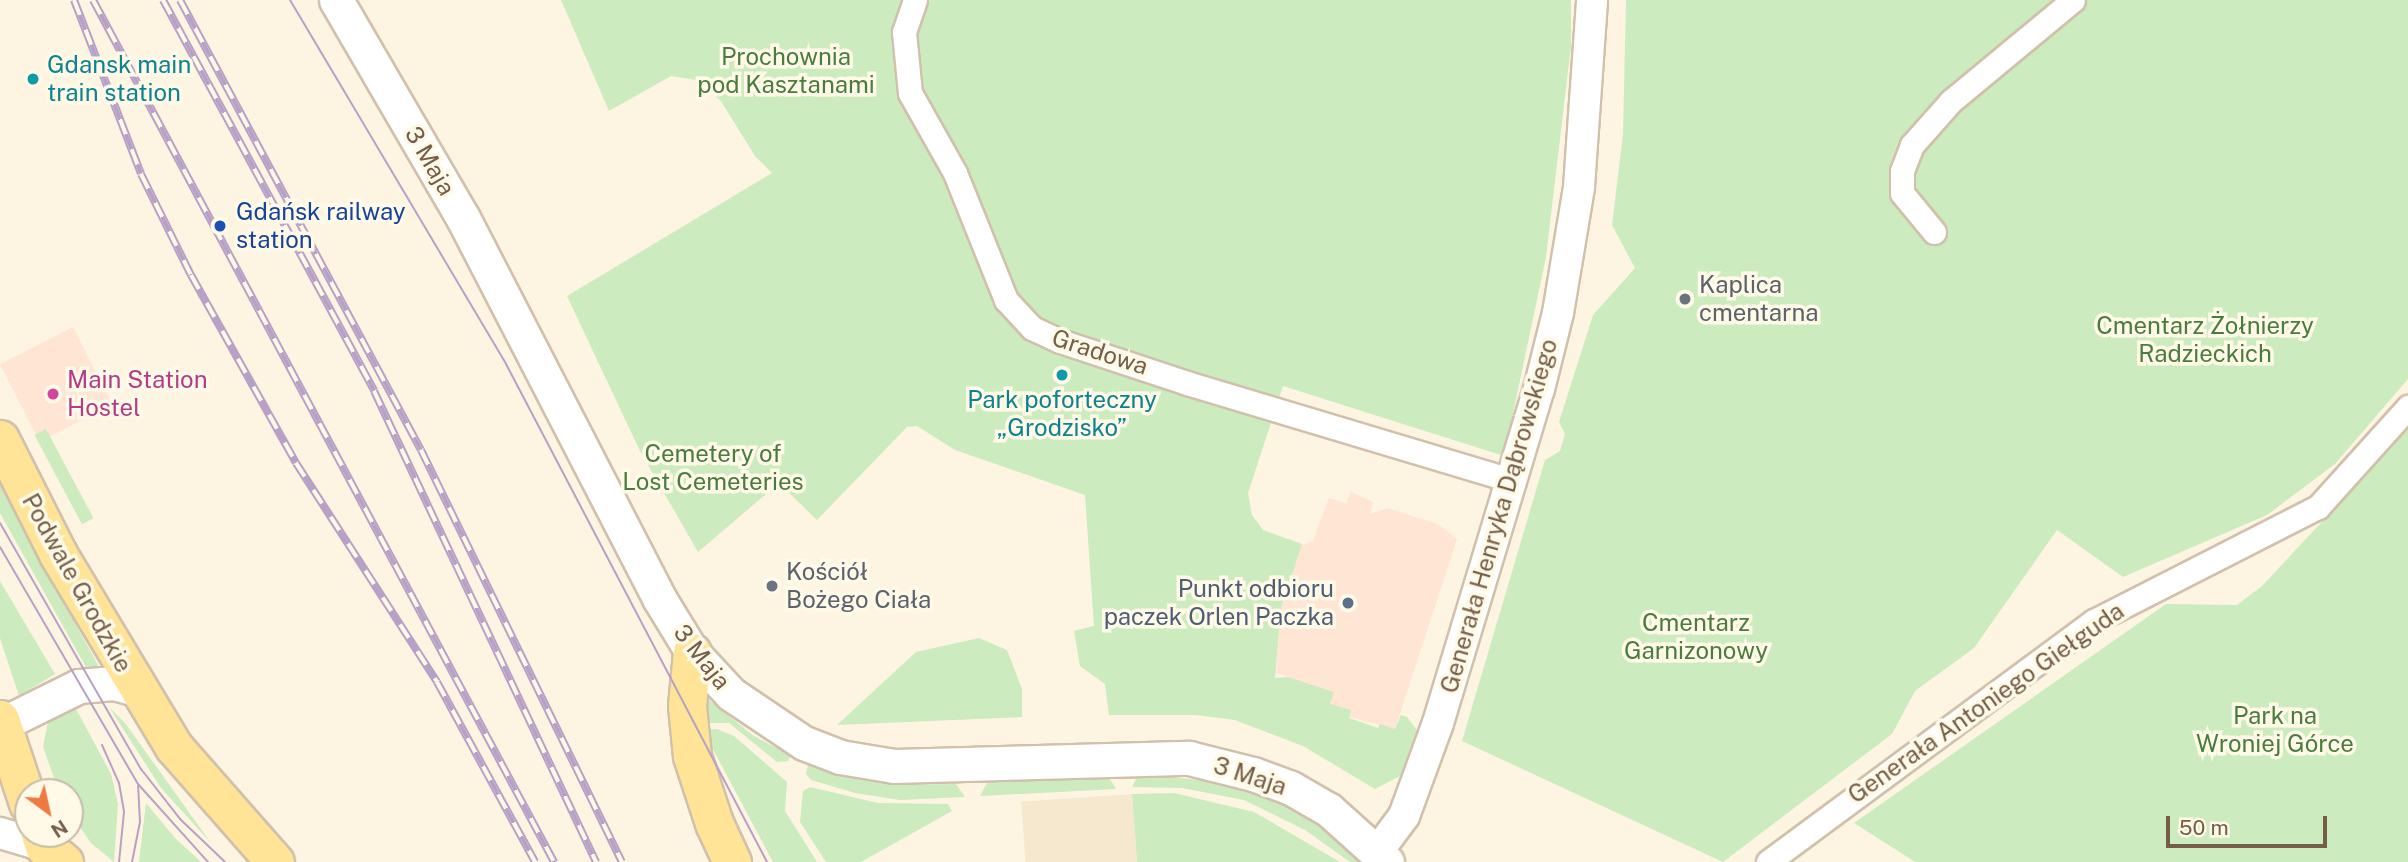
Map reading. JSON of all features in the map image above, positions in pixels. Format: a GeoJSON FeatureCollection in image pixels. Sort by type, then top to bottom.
{"type":"FeatureCollection","features":[{"type":"Feature","properties":{"kind":"main road","name":"3 Maja"},"geometry":{"type":"LineString","coordinates":[[336,0],[463,218],[659,598],[692,652],[731,694],[768,723],[840,757],[894,766],[1189,758],[1291,788],[1329,810],[1383,857]]}},
{"type":"Feature","properties":{"kind":"main road","name":"Podwale Grodzkie"},"geometry":{"type":"LineString","coordinates":[[0,439],[52,544],[137,689],[205,787],[259,856]]}},
{"type":"Feature","properties":{"kind":"main road"},"geometry":{"type":"LineString","coordinates":[[692,652],[687,706],[692,756],[714,823],[732,862]]}},
{"type":"Feature","properties":{"kind":"main road","name":"Podwale Grodzkie"},"geometry":{"type":"LineString","coordinates":[[20,778],[1,723],[79,685],[114,683],[137,689]]}},
{"type":"Feature","properties":{"kind":"street","name":"Gradowa"},"geometry":{"type":"LineString","coordinates":[[915,0],[904,32],[910,93],[955,173],[1006,300],[1032,328],[1060,341],[1195,385],[1514,481]]}},
{"type":"Feature","properties":{"kind":"street","name":"Generała Henryka Dąbrowskiego"},"geometry":{"type":"LineString","coordinates":[[1383,857],[1410,800],[1514,481],[1558,313],[1579,187],[1592,0]]}},
{"type":"Feature","properties":{"kind":"street"},"geometry":{"type":"LineString","coordinates":[[1934,233],[1902,193],[1902,171],[1912,145],[1951,101],[2073,0]]}},
{"type":"Feature","properties":{"kind":"street","name":"Generała Antoniego Giełguda"},"geometry":{"type":"LineString","coordinates":[[1768,862],[2094,621],[2319,507],[2408,407]]}},
{"type":"Feature","properties":{"kind":"street"},"geometry":{"type":"LineString","coordinates":[[0,833],[48,851]]}},
{"type":"Feature","properties":{"kind":"shaded area"},"geometry":{"type":"Polygon","coordinates":[[[73,327],[112,405],[39,442],[0,364],[73,327]]]}},
{"type":"Feature","properties":{"kind":"shaded area"},"geometry":{"type":"Polygon","coordinates":[[[1351,492],[1373,502],[1370,514],[1387,508],[1438,524],[1457,539],[1395,729],[1349,717],[1329,704],[1333,692],[1276,673],[1281,608],[1301,546],[1313,541],[1329,498],[1346,503],[1351,492]]]}},
{"type":"Feature","properties":{"kind":"shaded area"},"geometry":{"type":"Polygon","coordinates":[[[1132,794],[1137,862],[1025,862],[1021,802],[1132,794]]]}},
{"type":"Feature","properties":{"kind":"green space","name":"Park poforteczny „Grodzisko”"},"geometry":{"type":"Polygon","coordinates":[[[561,0],[1571,0],[1571,46],[1546,257],[1504,456],[1283,386],[1248,493],[1252,515],[1263,530],[1302,544],[1281,608],[1275,678],[1288,677],[1334,692],[1330,704],[1351,710],[1349,718],[1378,728],[1380,724],[1395,729],[1401,715],[1407,717],[1417,730],[1400,776],[1375,789],[1303,746],[1235,720],[1196,715],[1109,715],[1105,684],[1080,666],[1074,631],[1094,626],[1085,495],[955,450],[917,426],[907,427],[817,520],[779,483],[698,552],[640,451],[567,296],[772,173],[755,156],[721,101],[696,80],[671,76],[609,111],[561,0]]]}},
{"type":"Feature","properties":{"kind":"green space"},"geometry":{"type":"Polygon","coordinates":[[[1626,0],[2408,0],[2408,379],[2335,464],[2267,515],[2123,577],[2057,530],[1974,648],[1915,691],[1892,734],[1723,862],[1462,741],[1545,460],[1560,451],[1565,434],[1559,422],[1593,315],[1635,268],[1612,225],[1623,134],[1626,0]]]}},
{"type":"Feature","properties":{"kind":"green space","name":"Park na Wroniej Górce"},"geometry":{"type":"Polygon","coordinates":[[[2408,419],[2408,862],[1915,862],[1854,823],[2166,604],[2237,605],[2262,586],[2348,494],[2408,419]]]}},
{"type":"Feature","properties":{"kind":"green space"},"geometry":{"type":"Polygon","coordinates":[[[46,429],[93,518],[82,524],[35,435],[46,429]]]}},
{"type":"Feature","properties":{"kind":"green space"},"geometry":{"type":"Polygon","coordinates":[[[0,482],[102,672],[87,669],[0,513],[0,482]]]}},
{"type":"Feature","properties":{"kind":"green space"},"geometry":{"type":"Polygon","coordinates":[[[0,581],[55,674],[19,696],[0,638],[0,581]]]}},
{"type":"Feature","properties":{"kind":"green space"},"geometry":{"type":"Polygon","coordinates":[[[979,638],[1007,650],[1022,689],[1022,717],[837,725],[916,652],[979,638]]]}},
{"type":"Feature","properties":{"kind":"green space"},"geometry":{"type":"Polygon","coordinates":[[[704,696],[754,736],[791,756],[788,761],[777,762],[729,723],[701,723],[704,696]]]}},
{"type":"Feature","properties":{"kind":"green space"},"geometry":{"type":"Polygon","coordinates":[[[74,705],[111,774],[118,804],[114,862],[91,843],[84,833],[84,778],[54,778],[43,747],[48,721],[54,712],[74,705]]]}},
{"type":"Feature","properties":{"kind":"green space"},"geometry":{"type":"Polygon","coordinates":[[[109,707],[125,723],[211,843],[161,788],[109,707]]]}},
{"type":"Feature","properties":{"kind":"green space"},"geometry":{"type":"Polygon","coordinates":[[[717,729],[734,736],[787,782],[785,811],[817,862],[773,862],[708,740],[705,730],[717,729]]]}},
{"type":"Feature","properties":{"kind":"green space"},"geometry":{"type":"Polygon","coordinates":[[[808,764],[892,785],[956,784],[965,797],[900,800],[855,793],[811,780],[806,774],[808,764]]]}},
{"type":"Feature","properties":{"kind":"green space"},"geometry":{"type":"Polygon","coordinates":[[[1139,773],[1232,784],[1282,802],[1323,825],[1370,862],[1350,862],[1305,830],[1244,800],[1182,788],[1132,787],[1139,773]]]}},
{"type":"Feature","properties":{"kind":"green space"},"geometry":{"type":"Polygon","coordinates":[[[1107,774],[1116,789],[980,796],[988,781],[1107,774]]]}},
{"type":"Feature","properties":{"kind":"green space"},"geometry":{"type":"Polygon","coordinates":[[[810,787],[878,803],[948,804],[952,811],[861,862],[826,862],[800,822],[803,791],[810,787]]]}},
{"type":"Feature","properties":{"kind":"green space"},"geometry":{"type":"Polygon","coordinates":[[[1174,793],[1254,812],[1340,862],[1137,862],[1132,794],[1174,793]]]}},
{"type":"Feature","properties":{"kind":"green space"},"geometry":{"type":"Polygon","coordinates":[[[146,803],[175,838],[201,862],[139,862],[146,803]]]}},
{"type":"Feature","properties":{"kind":"tram line"},"geometry":{"type":"LineString","coordinates":[[290,0],[506,364],[767,862]]}},
{"type":"Feature","properties":{"kind":"tram line"},"geometry":{"type":"LineString","coordinates":[[0,523],[141,769],[180,819],[225,862]]}},
{"type":"Feature","properties":{"kind":"tram line"},"geometry":{"type":"LineString","coordinates":[[0,547],[138,784],[208,862]]}},
{"type":"Feature","properties":{"kind":"tram line"},"geometry":{"type":"LineString","coordinates":[[102,745],[119,783],[124,812],[119,862]]}},
{"type":"Feature","properties":{"kind":"tram line"},"geometry":{"type":"LineString","coordinates":[[132,862],[140,822],[138,786]]}},
{"type":"Feature","properties":{"kind":"railway"},"geometry":{"type":"LineString","coordinates":[[74,0],[141,174],[191,275],[296,463],[437,682],[535,862]]}},
{"type":"Feature","properties":{"kind":"railway"},"geometry":{"type":"LineString","coordinates":[[93,0],[554,862]]}},
{"type":"Feature","properties":{"kind":"railway"},"geometry":{"type":"LineString","coordinates":[[163,0],[374,391],[596,862]]}},
{"type":"Feature","properties":{"kind":"railway"},"geometry":{"type":"LineString","coordinates":[[180,0],[421,450],[622,862]]}},
{"type":"Feature","properties":{"kind":"place","name":"Gdansk main train station"},"geometry":{"type":"Point","coordinates":[33,79]}},
{"type":"Feature","properties":{"kind":"place","name":"Gdańsk railway station"},"geometry":{"type":"Point","coordinates":[220,226]}},
{"type":"Feature","properties":{"kind":"place","name":"Kaplica cmentarna"},"geometry":{"type":"Point","coordinates":[1685,299]}},
{"type":"Feature","properties":{"kind":"place","name":"Park poforteczny „Grodzisko”"},"geometry":{"type":"Point","coordinates":[1062,375]}},
{"type":"Feature","properties":{"kind":"place","name":"Main Station Hostel"},"geometry":{"type":"Point","coordinates":[53,394]}},
{"type":"Feature","properties":{"kind":"place","name":"Kościół Bożego Ciała"},"geometry":{"type":"Point","coordinates":[772,586]}},
{"type":"Feature","properties":{"kind":"place","name":"Punkt odbioru paczek Orlen Paczka"},"geometry":{"type":"Point","coordinates":[1348,603]}},
{"type":"Feature","properties":{"kind":"park label","name":"Prochownia pod Kasztanami"},"geometry":{"type":"Point","coordinates":[786,71]}},
{"type":"Feature","properties":{"kind":"park label","name":"Cmentarz Żołnierzy Radzieckich"},"geometry":{"type":"Point","coordinates":[2205,340]}},
{"type":"Feature","properties":{"kind":"park label","name":"Cemetery of Lost Cemeteries"},"geometry":{"type":"Point","coordinates":[713,468]}},
{"type":"Feature","properties":{"kind":"park label","name":"Cmentarz Garnizonowy"},"geometry":{"type":"Point","coordinates":[1696,637]}}]}
